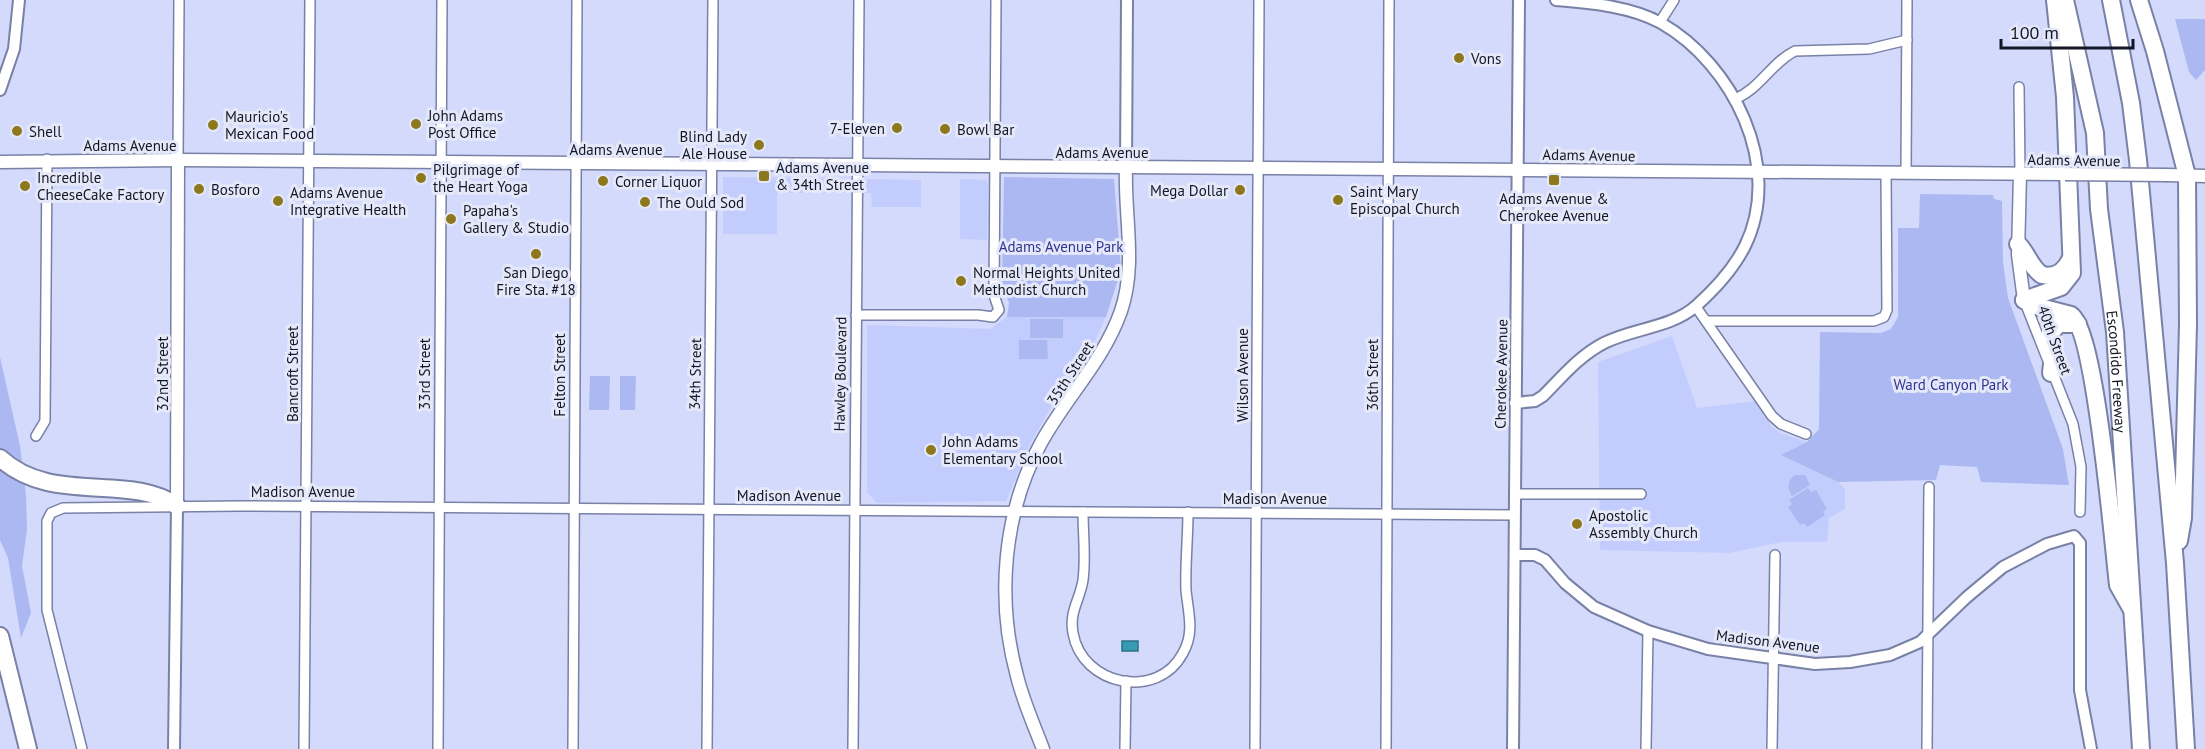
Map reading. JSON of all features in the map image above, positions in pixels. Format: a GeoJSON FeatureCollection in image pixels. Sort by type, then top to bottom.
{"type":"FeatureCollection","features":[{"type":"Feature","properties":{"kind":"highway"},"geometry":{"type":"LineString","coordinates":[[2024,300],[2050,292],[2069,280],[2072,273],[2065,97],[2055,0]]}},
{"type":"Feature","properties":{"kind":"highway","name":"Escondido Freeway"},"geometry":{"type":"LineString","coordinates":[[2065,0],[2095,133],[2099,209],[2115,332],[2141,749]]}},
{"type":"Feature","properties":{"kind":"highway"},"geometry":{"type":"LineString","coordinates":[[2111,0],[2132,103],[2138,160],[2175,563],[2186,749]]}},
{"type":"Feature","properties":{"kind":"highway"},"geometry":{"type":"LineString","coordinates":[[2139,0],[2155,51],[2187,176],[2188,324],[2183,518],[2175,563]]}},
{"type":"Feature","properties":{"kind":"highway"},"geometry":{"type":"LineString","coordinates":[[2018,244],[2028,254],[2035,270],[2042,275],[2058,274],[2066,268],[2071,256]]}},
{"type":"Feature","properties":{"kind":"highway"},"geometry":{"type":"LineString","coordinates":[[2024,300],[2036,306],[2071,315],[2083,333],[2097,409],[2118,585],[2134,614]]}},
{"type":"Feature","properties":{"kind":"highway"},"geometry":{"type":"LineString","coordinates":[[2051,372],[2053,355],[2049,340],[2053,327],[2067,322],[2078,324]]}},
{"type":"Feature","properties":{"kind":"highway"},"geometry":{"type":"LineString","coordinates":[[0,458],[20,473],[45,483],[155,495],[164,497],[177,506]]}},
{"type":"Feature","properties":{"kind":"highway"},"geometry":{"type":"LineString","coordinates":[[0,636],[28,749]]}},
{"type":"Feature","properties":{"kind":"main road","name":"Adams Avenue"},"geometry":{"type":"LineString","coordinates":[[0,162],[47,159],[2205,176]]}},
{"type":"Feature","properties":{"kind":"main road","name":"32nd Street"},"geometry":{"type":"LineString","coordinates":[[177,506],[178,160]]}},
{"type":"Feature","properties":{"kind":"main road","name":"35th Street"},"geometry":{"type":"LineString","coordinates":[[1043,749],[1016,675],[1007,624],[1005,572],[1014,511],[1042,441],[1102,355],[1121,310],[1127,283],[1130,236],[1126,167]]}},
{"type":"Feature","properties":{"kind":"main road","name":"40th Street"},"geometry":{"type":"LineString","coordinates":[[2020,174],[2018,244],[2024,300]]}},
{"type":"Feature","properties":{"kind":"street","name":"32nd Street"},"geometry":{"type":"LineString","coordinates":[[178,160],[179,0]]}},
{"type":"Feature","properties":{"kind":"street","name":"Bancroft Street"},"geometry":{"type":"LineString","coordinates":[[304,749],[310,0]]}},
{"type":"Feature","properties":{"kind":"street","name":"33rd Street"},"geometry":{"type":"LineString","coordinates":[[438,749],[442,0]]}},
{"type":"Feature","properties":{"kind":"street","name":"Felton Street"},"geometry":{"type":"LineString","coordinates":[[573,749],[577,0]]}},
{"type":"Feature","properties":{"kind":"street","name":"34th Street"},"geometry":{"type":"LineString","coordinates":[[708,749],[713,0]]}},
{"type":"Feature","properties":{"kind":"street","name":"Hawley Boulevard"},"geometry":{"type":"LineString","coordinates":[[853,749],[859,0]]}},
{"type":"Feature","properties":{"kind":"street"},"geometry":{"type":"LineString","coordinates":[[856,315],[978,315],[993,318],[999,310],[994,295],[996,0]]}},
{"type":"Feature","properties":{"kind":"street","name":"35th Street"},"geometry":{"type":"LineString","coordinates":[[1126,167],[1127,0]]}},
{"type":"Feature","properties":{"kind":"street","name":"Wilson Avenue"},"geometry":{"type":"LineString","coordinates":[[1256,749],[1258,0]]}},
{"type":"Feature","properties":{"kind":"street","name":"36th Street"},"geometry":{"type":"LineString","coordinates":[[1386,749],[1389,0]]}},
{"type":"Feature","properties":{"kind":"street","name":"Cherokee Avenue"},"geometry":{"type":"LineString","coordinates":[[1513,749],[1519,0]]}},
{"type":"Feature","properties":{"kind":"street"},"geometry":{"type":"LineString","coordinates":[[1515,403],[1535,401],[1543,396],[1571,367],[1603,343],[1660,325],[1695,307],[1727,273],[1744,247],[1755,210],[1758,172],[1751,140],[1735,99],[1712,63],[1692,44],[1660,22],[1602,5],[1556,0]]}},
{"type":"Feature","properties":{"kind":"street"},"geometry":{"type":"LineString","coordinates":[[1660,22],[1674,0]]}},
{"type":"Feature","properties":{"kind":"street"},"geometry":{"type":"LineString","coordinates":[[1906,173],[1907,0]]}},
{"type":"Feature","properties":{"kind":"street"},"geometry":{"type":"LineString","coordinates":[[0,90],[14,49],[17,3]]}},
{"type":"Feature","properties":{"kind":"street"},"geometry":{"type":"LineString","coordinates":[[1735,99],[1751,92],[1785,56],[1795,51],[1869,50],[1906,40]]}},
{"type":"Feature","properties":{"kind":"street"},"geometry":{"type":"LineString","coordinates":[[2019,87],[2020,174]]}},
{"type":"Feature","properties":{"kind":"street"},"geometry":{"type":"LineString","coordinates":[[36,436],[45,421],[47,159]]}},
{"type":"Feature","properties":{"kind":"street"},"geometry":{"type":"LineString","coordinates":[[1707,321],[1874,321],[1884,317],[1887,310],[1886,173]]}},
{"type":"Feature","properties":{"kind":"street","name":"40th Street"},"geometry":{"type":"LineString","coordinates":[[2024,300],[2075,435],[2081,467],[2080,513]]}},
{"type":"Feature","properties":{"kind":"street"},"geometry":{"type":"LineString","coordinates":[[1695,307],[1772,416],[1781,424],[1806,434]]}},
{"type":"Feature","properties":{"kind":"street"},"geometry":{"type":"LineString","coordinates":[[1927,749],[1929,487]]}},
{"type":"Feature","properties":{"kind":"street"},"geometry":{"type":"LineString","coordinates":[[1515,494],[1641,494]]}},
{"type":"Feature","properties":{"kind":"street","name":"32nd Street"},"geometry":{"type":"LineString","coordinates":[[174,749],[177,506]]}},
{"type":"Feature","properties":{"kind":"street","name":"Madison Avenue"},"geometry":{"type":"LineString","coordinates":[[82,749],[47,610],[47,521],[51,513],[63,508],[306,506],[1515,514]]}},
{"type":"Feature","properties":{"kind":"street"},"geometry":{"type":"LineString","coordinates":[[1083,512],[1083,579],[1073,607],[1073,633],[1079,653],[1092,669],[1114,680],[1141,682],[1170,671],[1184,653],[1190,632],[1186,591],[1188,512]]}},
{"type":"Feature","properties":{"kind":"street","name":"Madison Avenue"},"geometry":{"type":"LineString","coordinates":[[1515,555],[1535,555],[1545,560],[1570,588],[1594,607],[1648,632],[1708,649],[1815,664],[1850,662],[1890,655],[1920,642],[1984,581],[2003,567],[2047,544],[2070,536],[2078,539],[2080,690],[2091,749]]}},
{"type":"Feature","properties":{"kind":"street"},"geometry":{"type":"LineString","coordinates":[[1772,749],[1775,555]]}},
{"type":"Feature","properties":{"kind":"street"},"geometry":{"type":"LineString","coordinates":[[1646,749],[1648,632]]}},
{"type":"Feature","properties":{"kind":"street"},"geometry":{"type":"LineString","coordinates":[[1125,749],[1126,681]]}},
{"type":"Feature","properties":{"kind":"shaded area"},"geometry":{"type":"Polygon","coordinates":[[[723,177],[921,180],[921,207],[872,207],[871,193],[777,193],[777,234],[723,234],[723,177]]]}},
{"type":"Feature","properties":{"kind":"shaded area"},"geometry":{"type":"Polygon","coordinates":[[[960,179],[986,180],[988,183],[987,240],[960,239],[960,179]]]}},
{"type":"Feature","properties":{"kind":"shaded area"},"geometry":{"type":"Polygon","coordinates":[[[1007,317],[1106,317],[1085,362],[1058,395],[1030,444],[1006,501],[877,503],[867,492],[867,325],[990,329],[1007,317]]]}},
{"type":"Feature","properties":{"kind":"shaded area"},"geometry":{"type":"Polygon","coordinates":[[[1672,336],[1697,408],[1756,401],[1771,426],[1780,433],[1807,442],[1782,455],[1838,482],[1845,489],[1845,509],[1829,518],[1827,542],[1781,542],[1729,553],[1600,550],[1598,362],[1672,336]]]}},
{"type":"Feature","properties":{"kind":"shaded area"},"geometry":{"type":"Polygon","coordinates":[[[1122,641],[1138,641],[1138,651],[1122,651],[1122,641]]]}},
{"type":"Feature","properties":{"kind":"green space"},"geometry":{"type":"Polygon","coordinates":[[[2175,19],[2205,19],[2205,70],[2196,80],[2189,72],[2175,19]]]}},
{"type":"Feature","properties":{"kind":"green space","name":"Adams Avenue Park"},"geometry":{"type":"Polygon","coordinates":[[[1004,177],[1114,179],[1121,270],[1106,317],[1007,317],[1009,303],[1002,283],[1004,177]]]}},
{"type":"Feature","properties":{"kind":"green space","name":"Ward Canyon Park"},"geometry":{"type":"Polygon","coordinates":[[[1920,194],[1993,195],[1994,199],[2002,201],[2003,262],[2008,298],[2063,449],[2069,485],[1981,482],[1977,467],[1940,465],[1936,480],[1838,482],[1781,455],[1807,442],[1819,429],[1820,332],[1881,333],[1891,329],[1898,317],[1898,228],[1919,228],[1920,194]]]}},
{"type":"Feature","properties":{"kind":"green space"},"geometry":{"type":"Polygon","coordinates":[[[1030,319],[1063,319],[1063,338],[1030,338],[1030,319]]]}},
{"type":"Feature","properties":{"kind":"green space"},"geometry":{"type":"Polygon","coordinates":[[[1019,340],[1047,340],[1048,359],[1019,359],[1019,340]]]}},
{"type":"Feature","properties":{"kind":"green space"},"geometry":{"type":"Polygon","coordinates":[[[0,357],[20,446],[26,496],[27,529],[22,566],[31,613],[21,638],[8,558],[0,540],[0,357]]]}},
{"type":"Feature","properties":{"kind":"green space"},"geometry":{"type":"Polygon","coordinates":[[[590,376],[610,376],[609,410],[589,410],[590,376]]]}},
{"type":"Feature","properties":{"kind":"green space"},"geometry":{"type":"Polygon","coordinates":[[[620,376],[636,376],[635,410],[620,410],[620,376]]]}},
{"type":"Feature","properties":{"kind":"green space"},"geometry":{"type":"Polygon","coordinates":[[[1795,475],[1805,475],[1810,485],[1792,496],[1789,490],[1790,479],[1795,475]]]}},
{"type":"Feature","properties":{"kind":"green space"},"geometry":{"type":"Polygon","coordinates":[[[1808,488],[1811,492],[1816,490],[1827,509],[1823,511],[1825,515],[1807,527],[1804,523],[1800,525],[1788,507],[1792,504],[1789,500],[1808,488]]]}},
{"type":"Feature","properties":{"kind":"place","name":"Vons"},"geometry":{"type":"Point","coordinates":[1459,58]}},
{"type":"Feature","properties":{"kind":"place","name":"John Adams Post Office"},"geometry":{"type":"Point","coordinates":[416,124]}},
{"type":"Feature","properties":{"kind":"place","name":"Mauricio's Mexican Food"},"geometry":{"type":"Point","coordinates":[213,125]}},
{"type":"Feature","properties":{"kind":"place","name":"7-Eleven"},"geometry":{"type":"Point","coordinates":[897,128]}},
{"type":"Feature","properties":{"kind":"place","name":"Bowl Bar"},"geometry":{"type":"Point","coordinates":[945,129]}},
{"type":"Feature","properties":{"kind":"place","name":"Shell"},"geometry":{"type":"Point","coordinates":[17,131]}},
{"type":"Feature","properties":{"kind":"place","name":"Blind Lady Ale House"},"geometry":{"type":"Point","coordinates":[759,145]}},
{"type":"Feature","properties":{"kind":"place","name":"Adams Avenue & 34th Street"},"geometry":{"type":"Point","coordinates":[764,176]}},
{"type":"Feature","properties":{"kind":"place","name":"Pilgrimage of the Heart Yoga"},"geometry":{"type":"Point","coordinates":[421,178]}},
{"type":"Feature","properties":{"kind":"place","name":"Adams Avenue & Cherokee Avenue"},"geometry":{"type":"Point","coordinates":[1554,180]}},
{"type":"Feature","properties":{"kind":"place","name":"Corner Liquor"},"geometry":{"type":"Point","coordinates":[603,181]}},
{"type":"Feature","properties":{"kind":"place","name":"Incredible CheeseCake Factory"},"geometry":{"type":"Point","coordinates":[25,186]}},
{"type":"Feature","properties":{"kind":"place","name":"Bosforo"},"geometry":{"type":"Point","coordinates":[199,189]}},
{"type":"Feature","properties":{"kind":"place","name":"Mega Dollar"},"geometry":{"type":"Point","coordinates":[1240,190]}},
{"type":"Feature","properties":{"kind":"place","name":"Saint Mary Episcopal Church"},"geometry":{"type":"Point","coordinates":[1338,200]}},
{"type":"Feature","properties":{"kind":"place","name":"Adams Avenue Integrative Health"},"geometry":{"type":"Point","coordinates":[278,201]}},
{"type":"Feature","properties":{"kind":"place","name":"The Ould Sod"},"geometry":{"type":"Point","coordinates":[645,202]}},
{"type":"Feature","properties":{"kind":"place","name":"Papaha's Gallery & Studio"},"geometry":{"type":"Point","coordinates":[451,219]}},
{"type":"Feature","properties":{"kind":"place","name":"San Diego Fire Sta. #18"},"geometry":{"type":"Point","coordinates":[536,254]}},
{"type":"Feature","properties":{"kind":"place","name":"Normal Heights United Methodist Church"},"geometry":{"type":"Point","coordinates":[961,281]}},
{"type":"Feature","properties":{"kind":"place","name":"John Adams Elementary School"},"geometry":{"type":"Point","coordinates":[931,450]}},
{"type":"Feature","properties":{"kind":"place","name":"Apostolic Assembly Church"},"geometry":{"type":"Point","coordinates":[1577,524]}}]}
